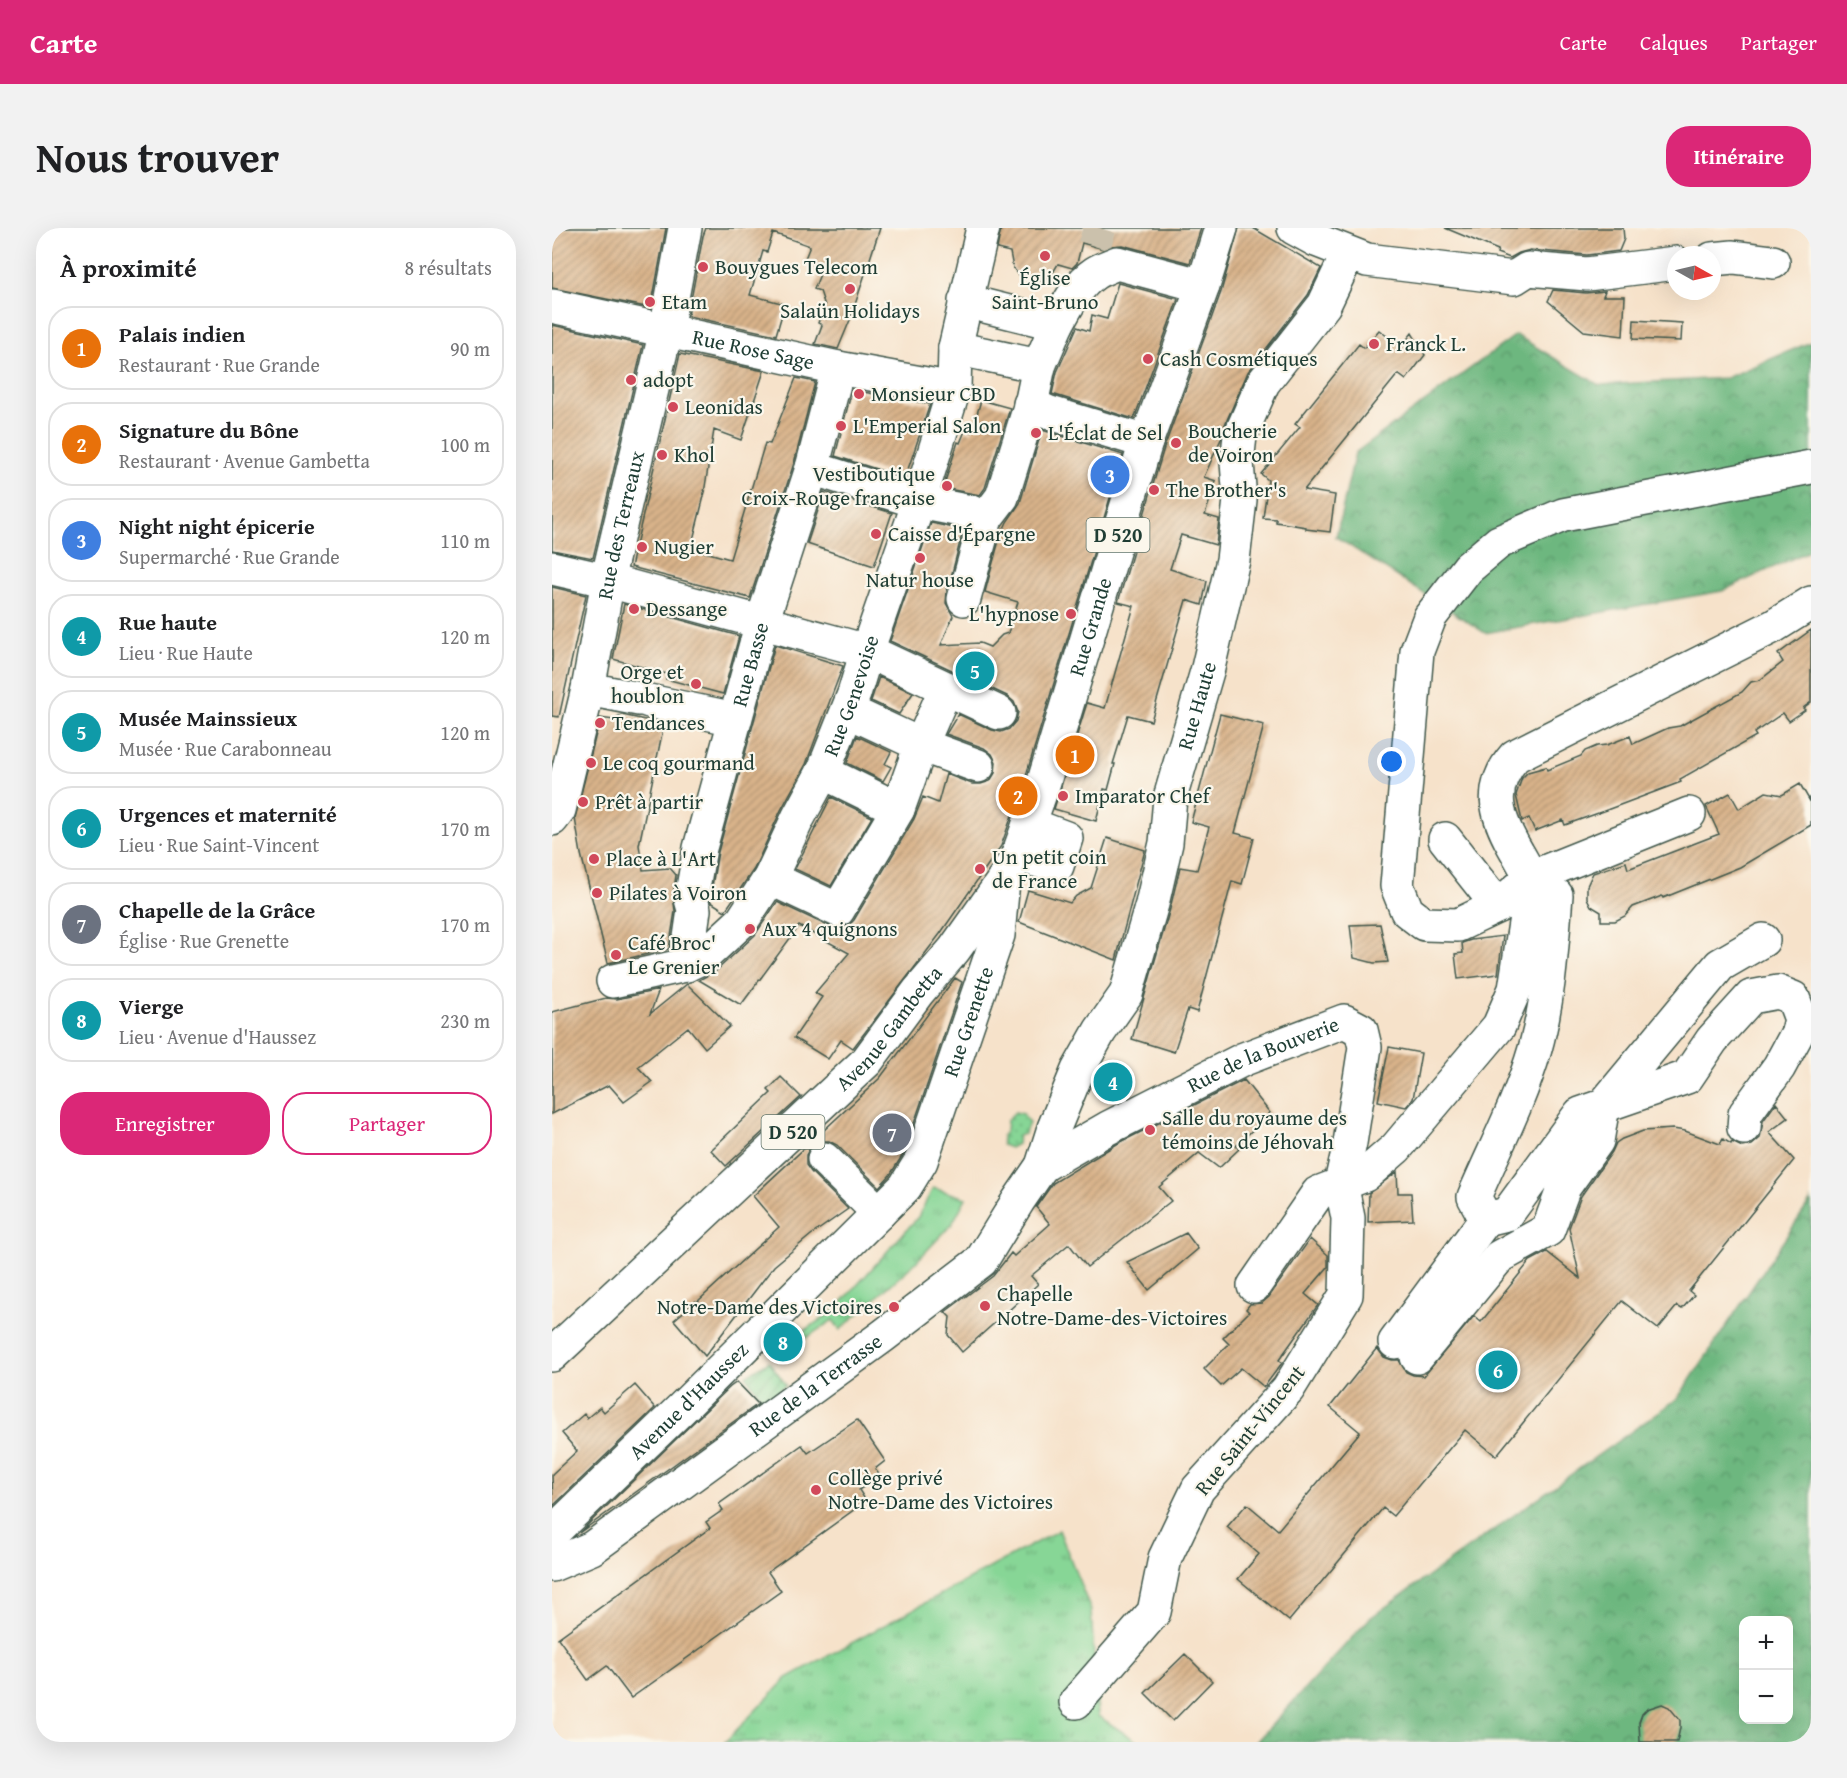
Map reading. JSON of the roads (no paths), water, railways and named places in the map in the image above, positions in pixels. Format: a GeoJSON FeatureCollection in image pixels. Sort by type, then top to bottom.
{"type":"FeatureCollection","features":[{"type":"Feature","properties":{"kind":"street","name":"Rue des Terreaux"},"geometry":{"type":"LineString","coordinates":[[552,819],[559,810],[588,688],[611,564],[666,330],[685,228]]}},
{"type":"Feature","properties":{"kind":"street","name":"Rue Genevoise"},"geometry":{"type":"LineString","coordinates":[[613,981],[686,964],[703,957],[742,921],[771,878],[798,818],[823,772],[848,711],[860,641],[908,503],[954,389],[955,348],[983,228]]}},
{"type":"Feature","properties":{"kind":"street","name":"Rue Grande"},"geometry":{"type":"LineString","coordinates":[[1042,788],[1146,442],[1203,286],[1221,228]]}},
{"type":"Feature","properties":{"kind":"street"},"geometry":{"type":"LineString","coordinates":[[1294,228],[1316,240],[1367,260],[1514,278],[1528,269],[1587,274],[1667,265]]}},
{"type":"Feature","properties":{"kind":"street","name":"Rue Haute"},"geometry":{"type":"LineString","coordinates":[[1042,1166],[1054,1128],[1078,1070],[1100,1031],[1126,994],[1152,904],[1166,843],[1170,798],[1208,668],[1233,560],[1240,500],[1237,462],[1240,435],[1263,383],[1324,305],[1348,254]]}},
{"type":"Feature","properties":{"kind":"street"},"geometry":{"type":"LineString","coordinates":[[1721,258],[1732,256],[1773,262]]}},
{"type":"Feature","properties":{"kind":"street"},"geometry":{"type":"LineString","coordinates":[[964,599],[986,518],[1002,496],[1039,366],[1057,324],[1094,260],[1117,262],[1203,286]]}},
{"type":"Feature","properties":{"kind":"street"},"geometry":{"type":"LineString","coordinates":[[965,302],[1057,324]]}},
{"type":"Feature","properties":{"kind":"street","name":"Rue Rose Sage"},"geometry":{"type":"LineString","coordinates":[[552,306],[838,368],[954,389]]}},
{"type":"Feature","properties":{"kind":"street"},"geometry":{"type":"LineString","coordinates":[[955,348],[1039,366]]}},
{"type":"Feature","properties":{"kind":"street","name":"Rue Basse"},"geometry":{"type":"LineString","coordinates":[[686,964],[694,910],[691,899],[700,848],[735,719],[813,473],[838,368]]}},
{"type":"Feature","properties":{"kind":"street"},"geometry":{"type":"LineString","coordinates":[[1030,404],[1047,412],[1146,442]]}},
{"type":"Feature","properties":{"kind":"street"},"geometry":{"type":"LineString","coordinates":[[1689,814],[1532,877],[1498,906],[1458,925],[1424,924],[1407,911],[1396,886],[1417,651],[1430,617],[1468,568],[1499,542],[1563,515],[1811,467]]}},
{"type":"Feature","properties":{"kind":"street"},"geometry":{"type":"LineString","coordinates":[[813,473],[908,503],[971,512],[986,518]]}},
{"type":"Feature","properties":{"kind":"street"},"geometry":{"type":"LineString","coordinates":[[552,568],[860,641],[946,688],[999,713]]}},
{"type":"Feature","properties":{"kind":"street"},"geometry":{"type":"LineString","coordinates":[[1486,1219],[1474,1197],[1519,1096],[1535,1048],[1549,985],[1556,895],[1532,877],[1502,828],[1498,804],[1499,785],[1506,766],[1515,756],[1774,626],[1811,603]]}},
{"type":"Feature","properties":{"kind":"street"},"geometry":{"type":"LineString","coordinates":[[588,688],[735,719]]}},
{"type":"Feature","properties":{"kind":"street"},"geometry":{"type":"LineString","coordinates":[[771,878],[838,910],[898,809],[921,745],[946,688]]}},
{"type":"Feature","properties":{"kind":"street"},"geometry":{"type":"LineString","coordinates":[[848,711],[921,745],[978,766]]}},
{"type":"Feature","properties":{"kind":"street"},"geometry":{"type":"LineString","coordinates":[[823,772],[898,809]]}},
{"type":"Feature","properties":{"kind":"street","name":"Avenue Gambetta"},"geometry":{"type":"LineString","coordinates":[[552,1355],[867,1061],[918,993],[954,950],[1011,868],[1042,788]]}},
{"type":"Feature","properties":{"kind":"street"},"geometry":{"type":"LineString","coordinates":[[1445,839],[1498,906]]}},
{"type":"Feature","properties":{"kind":"street","name":"Rue Grenette"},"geometry":{"type":"LineString","coordinates":[[921,1161],[998,935],[1011,868]]}},
{"type":"Feature","properties":{"kind":"street"},"geometry":{"type":"LineString","coordinates":[[1254,1286],[1318,1193],[1365,1175],[1396,1148],[1499,1026],[1515,989],[1532,877]]}},
{"type":"Feature","properties":{"kind":"street"},"geometry":{"type":"LineString","coordinates":[[1744,1128],[1745,1114],[1779,1067],[1798,1032],[1801,1019],[1797,1005],[1793,998],[1778,992],[1751,997],[1712,1040],[1687,1077],[1603,1106],[1580,1114],[1507,1214],[1486,1219],[1406,1349],[1499,1257],[1548,1230],[1564,1187],[1597,1141],[1603,1106],[1720,965],[1763,940]]}},
{"type":"Feature","properties":{"kind":"street","name":"Rue de la Bouverie"},"geometry":{"type":"LineString","coordinates":[[1042,1166],[1108,1128],[1244,1059],[1344,1021],[1360,1030],[1365,1047],[1352,1134]]}},
{"type":"Feature","properties":{"kind":"street","name":"Rue Saint-Vincent"},"geometry":{"type":"LineString","coordinates":[[1076,1702],[1154,1612],[1165,1558],[1198,1489],[1288,1389],[1346,1294],[1348,1218],[1341,1183],[1352,1134]]}},
{"type":"Feature","properties":{"kind":"street"},"geometry":{"type":"LineString","coordinates":[[824,1159],[879,1214]]}},
{"type":"Feature","properties":{"kind":"street","name":"Avenue d'Haussez"},"geometry":{"type":"LineString","coordinates":[[552,1533],[879,1214],[905,1187],[921,1161]]}},
{"type":"Feature","properties":{"kind":"street","name":"Rue de la Terrasse"},"geometry":{"type":"LineString","coordinates":[[552,1565],[592,1548],[883,1336],[981,1261],[1018,1200],[1042,1166]]}},
{"type":"Feature","properties":{"kind":"tunnel"},"geometry":{"type":"LineString","coordinates":[[1094,246],[1100,228]]}},
{"type":"Feature","properties":{"kind":"place","name":"Église Saint-Bruno"},"geometry":{"type":"Point","coordinates":[1045,256]}},
{"type":"Feature","properties":{"kind":"place","name":"Bouygues Telecom"},"geometry":{"type":"Point","coordinates":[703,267]}},
{"type":"Feature","properties":{"kind":"place","name":"Salaün Holidays"},"geometry":{"type":"Point","coordinates":[850,289]}},
{"type":"Feature","properties":{"kind":"place","name":"Etam"},"geometry":{"type":"Point","coordinates":[650,302]}},
{"type":"Feature","properties":{"kind":"place","name":"Franck L."},"geometry":{"type":"Point","coordinates":[1374,344]}},
{"type":"Feature","properties":{"kind":"place","name":"Cash Cosmétiques"},"geometry":{"type":"Point","coordinates":[1148,359]}},
{"type":"Feature","properties":{"kind":"place","name":"adopt"},"geometry":{"type":"Point","coordinates":[631,380]}},
{"type":"Feature","properties":{"kind":"place","name":"Monsieur CBD"},"geometry":{"type":"Point","coordinates":[859,394]}},
{"type":"Feature","properties":{"kind":"place","name":"Leonidas"},"geometry":{"type":"Point","coordinates":[673,407]}},
{"type":"Feature","properties":{"kind":"place","name":"L'Emperial Salon"},"geometry":{"type":"Point","coordinates":[841,426]}},
{"type":"Feature","properties":{"kind":"place","name":"L'Éclat de Sel"},"geometry":{"type":"Point","coordinates":[1036,433]}},
{"type":"Feature","properties":{"kind":"place","name":"Boucherie de Voiron"},"geometry":{"type":"Point","coordinates":[1176,443]}},
{"type":"Feature","properties":{"kind":"place","name":"Khol"},"geometry":{"type":"Point","coordinates":[662,455]}},
{"type":"Feature","properties":{"kind":"place","name":"Night night épicerie"},"geometry":{"type":"Point","coordinates":[1110,475]}},
{"type":"Feature","properties":{"kind":"place","name":"Vestiboutique Croix-Rouge française"},"geometry":{"type":"Point","coordinates":[947,486]}},
{"type":"Feature","properties":{"kind":"place","name":"The Brother's"},"geometry":{"type":"Point","coordinates":[1154,490]}},
{"type":"Feature","properties":{"kind":"place","name":"Caisse d'Épargne"},"geometry":{"type":"Point","coordinates":[876,534]}},
{"type":"Feature","properties":{"kind":"place","name":"Nugier"},"geometry":{"type":"Point","coordinates":[642,547]}},
{"type":"Feature","properties":{"kind":"place","name":"Natur house"},"geometry":{"type":"Point","coordinates":[920,558]}},
{"type":"Feature","properties":{"kind":"place","name":"Dessange"},"geometry":{"type":"Point","coordinates":[634,609]}},
{"type":"Feature","properties":{"kind":"place","name":"L'hypnose"},"geometry":{"type":"Point","coordinates":[1071,614]}},
{"type":"Feature","properties":{"kind":"place","name":"Musée Mainssieux"},"geometry":{"type":"Point","coordinates":[975,671]}},
{"type":"Feature","properties":{"kind":"place","name":"Orge et houblon"},"geometry":{"type":"Point","coordinates":[696,684]}},
{"type":"Feature","properties":{"kind":"place","name":"Tendances"},"geometry":{"type":"Point","coordinates":[600,723]}},
{"type":"Feature","properties":{"kind":"place","name":"Palais indien"},"geometry":{"type":"Point","coordinates":[1075,755]}},
{"type":"Feature","properties":{"kind":"place","name":"Le coq gourmand"},"geometry":{"type":"Point","coordinates":[591,763]}},
{"type":"Feature","properties":{"kind":"place","name":"Signature du Bône"},"geometry":{"type":"Point","coordinates":[1018,796]}},
{"type":"Feature","properties":{"kind":"place","name":"Imparator Chef"},"geometry":{"type":"Point","coordinates":[1063,796]}},
{"type":"Feature","properties":{"kind":"place","name":"Prêt à partir"},"geometry":{"type":"Point","coordinates":[583,802]}},
{"type":"Feature","properties":{"kind":"place","name":"Place à L'Art"},"geometry":{"type":"Point","coordinates":[594,859]}},
{"type":"Feature","properties":{"kind":"place","name":"Un petit coin de France"},"geometry":{"type":"Point","coordinates":[980,869]}},
{"type":"Feature","properties":{"kind":"place","name":"Pilates à Voiron"},"geometry":{"type":"Point","coordinates":[597,893]}},
{"type":"Feature","properties":{"kind":"place","name":"Aux 4 quignons"},"geometry":{"type":"Point","coordinates":[750,929]}},
{"type":"Feature","properties":{"kind":"place","name":"Café Broc' Le Grenier"},"geometry":{"type":"Point","coordinates":[616,955]}},
{"type":"Feature","properties":{"kind":"place","name":"Rue haute"},"geometry":{"type":"Point","coordinates":[1113,1082]}},
{"type":"Feature","properties":{"kind":"place","name":"Salle du royaume des témoins de Jéhovah"},"geometry":{"type":"Point","coordinates":[1150,1130]}},
{"type":"Feature","properties":{"kind":"place","name":"Chapelle de la Grâce"},"geometry":{"type":"Point","coordinates":[892,1133]}},
{"type":"Feature","properties":{"kind":"place","name":"Chapelle Notre-Dame-des-Victoires"},"geometry":{"type":"Point","coordinates":[985,1306]}},
{"type":"Feature","properties":{"kind":"place","name":"Notre-Dame des Victoires"},"geometry":{"type":"Point","coordinates":[894,1307]}},
{"type":"Feature","properties":{"kind":"place","name":"Vierge"},"geometry":{"type":"Point","coordinates":[783,1342]}},
{"type":"Feature","properties":{"kind":"place","name":"Urgences et maternité"},"geometry":{"type":"Point","coordinates":[1498,1370]}},
{"type":"Feature","properties":{"kind":"place","name":"Collège privé Notre-Dame des Victoires"},"geometry":{"type":"Point","coordinates":[816,1490]}}]}
